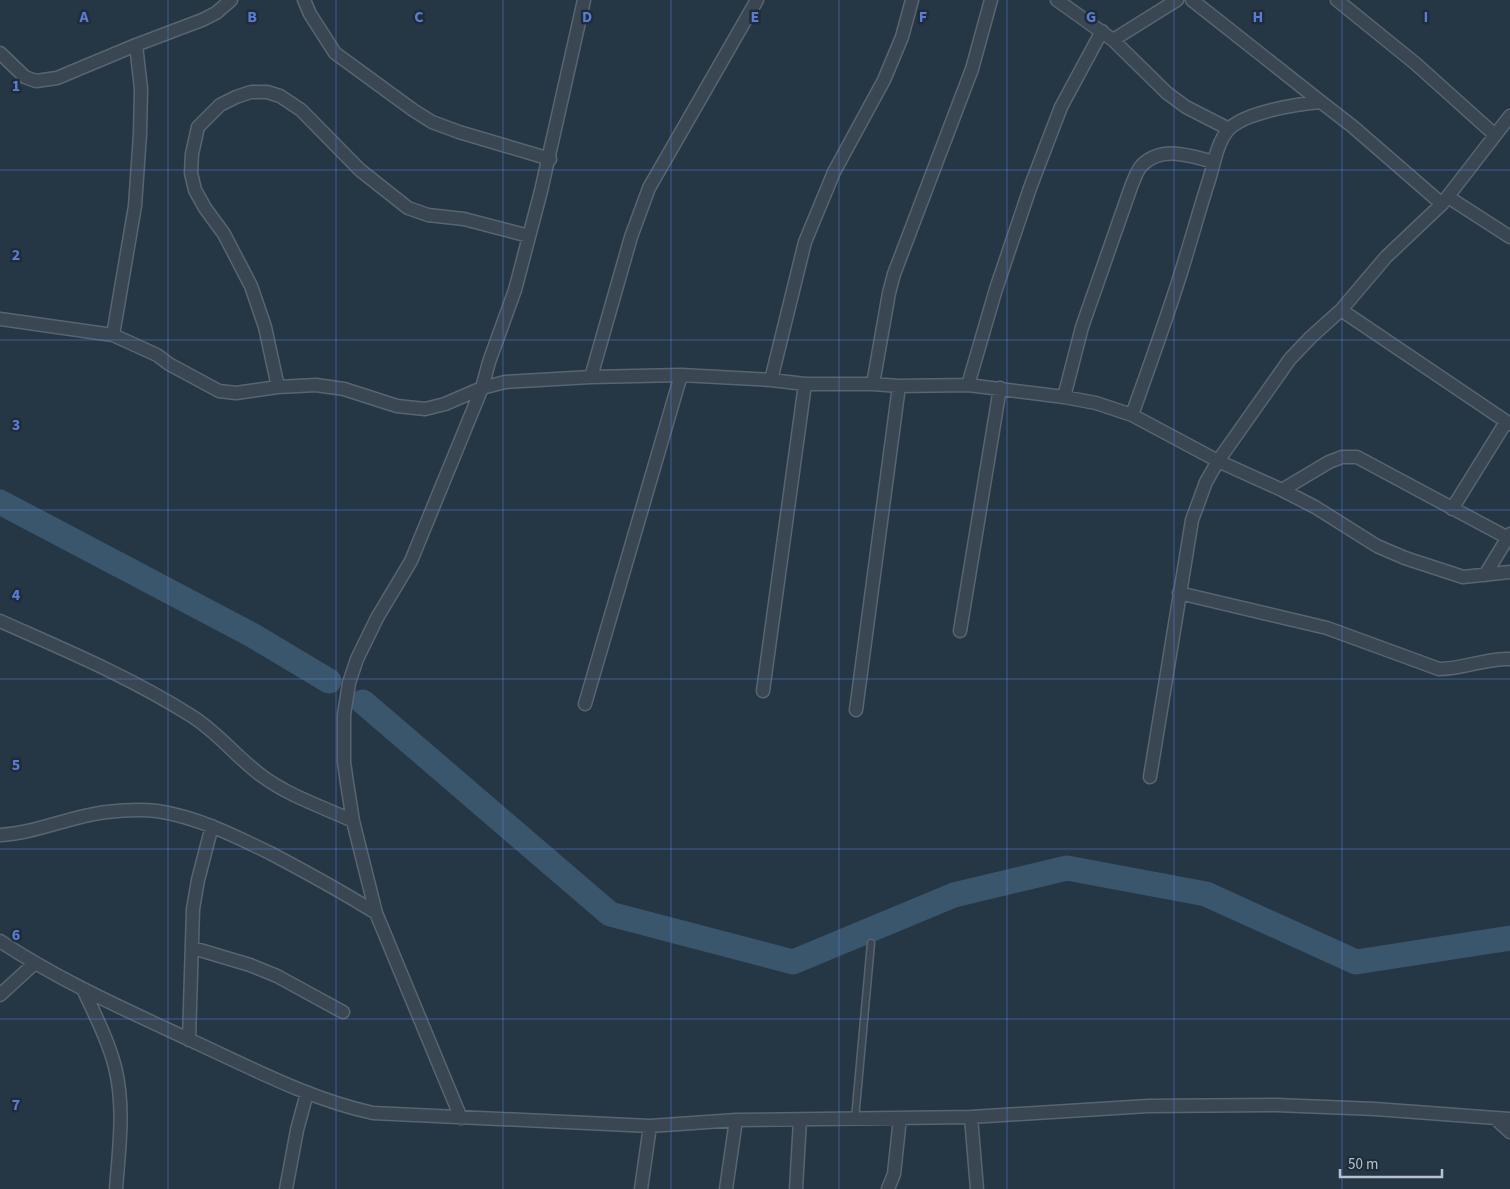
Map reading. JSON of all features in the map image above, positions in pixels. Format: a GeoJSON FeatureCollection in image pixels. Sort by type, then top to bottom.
{"type":"FeatureCollection","features":[{"type":"Feature","properties":{"kind":"street"},"geometry":{"type":"LineString","coordinates":[[0,53],[25,77],[36,81],[57,78],[202,20],[216,13],[231,0]]}},
{"type":"Feature","properties":{"kind":"street"},"geometry":{"type":"LineString","coordinates":[[304,0],[310,14],[335,53],[412,110],[432,122],[459,132],[550,159]]}},
{"type":"Feature","properties":{"kind":"street"},"geometry":{"type":"LineString","coordinates":[[461,1118],[376,913],[354,821],[344,762],[344,715],[349,683],[357,660],[377,618],[411,561],[482,388],[489,362],[515,290],[550,159],[584,0]]}},
{"type":"Feature","properties":{"kind":"street"},"geometry":{"type":"LineString","coordinates":[[591,377],[631,237],[649,188],[758,0]]}},
{"type":"Feature","properties":{"kind":"street"},"geometry":{"type":"LineString","coordinates":[[771,380],[805,242],[834,172],[884,80],[902,37],[912,0]]}},
{"type":"Feature","properties":{"kind":"street"},"geometry":{"type":"LineString","coordinates":[[873,384],[894,274],[972,69],[991,0]]}},
{"type":"Feature","properties":{"kind":"street"},"geometry":{"type":"LineString","coordinates":[[1057,0],[1113,40],[1167,94],[1186,107],[1229,129]]}},
{"type":"Feature","properties":{"kind":"street"},"geometry":{"type":"LineString","coordinates":[[1113,40],[1177,0]]}},
{"type":"Feature","properties":{"kind":"street"},"geometry":{"type":"LineString","coordinates":[[1192,0],[1445,201],[1510,237]]}},
{"type":"Feature","properties":{"kind":"street"},"geometry":{"type":"LineString","coordinates":[[1337,0],[1416,64],[1495,135]]}},
{"type":"Feature","properties":{"kind":"street"},"geometry":{"type":"LineString","coordinates":[[968,385],[996,289],[1040,161],[1061,107],[1102,31]]}},
{"type":"Feature","properties":{"kind":"street"},"geometry":{"type":"LineString","coordinates":[[113,335],[135,206],[141,89],[136,45]]}},
{"type":"Feature","properties":{"kind":"street"},"geometry":{"type":"LineString","coordinates":[[278,387],[265,327],[251,286],[224,234],[205,208],[195,190],[191,173],[192,154],[198,126],[220,105],[251,92],[267,92],[280,96],[301,110],[360,170],[408,208],[428,214],[464,219],[530,236]]}},
{"type":"Feature","properties":{"kind":"street"},"geometry":{"type":"LineString","coordinates":[[1132,415],[1178,282],[1214,162],[1229,129],[1243,120],[1279,107],[1321,102]]}},
{"type":"Feature","properties":{"kind":"street"},"geometry":{"type":"LineString","coordinates":[[1150,777],[1194,511],[1206,482],[1290,359],[1341,310],[1386,257],[1445,201],[1510,116]]}},
{"type":"Feature","properties":{"kind":"street"},"geometry":{"type":"LineString","coordinates":[[1064,397],[1082,327],[1131,187],[1141,166],[1157,154],[1180,153],[1214,162]]}},
{"type":"Feature","properties":{"kind":"street"},"geometry":{"type":"LineString","coordinates":[[1341,310],[1508,423],[1452,509]]}},
{"type":"Feature","properties":{"kind":"street"},"geometry":{"type":"LineString","coordinates":[[0,313],[5,320],[113,335],[157,355],[169,364],[219,391],[236,394],[278,387],[316,385],[344,389],[397,406],[426,409],[445,404],[482,388],[505,382],[591,377],[680,376],[771,380],[805,384],[968,385],[1064,397],[1132,415],[1218,462],[1282,490],[1315,507],[1377,546],[1405,558],[1463,578],[1510,572]]}},
{"type":"Feature","properties":{"kind":"street"},"geometry":{"type":"LineString","coordinates":[[586,704],[680,376]]}},
{"type":"Feature","properties":{"kind":"street"},"geometry":{"type":"LineString","coordinates":[[763,691],[805,384]]}},
{"type":"Feature","properties":{"kind":"street"},"geometry":{"type":"LineString","coordinates":[[856,710],[900,386]]}},
{"type":"Feature","properties":{"kind":"street"},"geometry":{"type":"LineString","coordinates":[[960,631],[987,477],[1000,388]]}},
{"type":"Feature","properties":{"kind":"street"},"geometry":{"type":"LineString","coordinates":[[1282,490],[1329,462],[1342,457],[1356,457],[1452,509],[1509,536],[1485,575]]}},
{"type":"Feature","properties":{"kind":"street"},"geometry":{"type":"LineString","coordinates":[[1179,593],[1327,628],[1439,669],[1449,669],[1490,660],[1510,659]]}},
{"type":"Feature","properties":{"kind":"street"},"geometry":{"type":"LineString","coordinates":[[0,621],[102,666],[148,690],[215,732],[244,762],[278,788],[354,821]]}},
{"type":"Feature","properties":{"kind":"street"},"geometry":{"type":"LineString","coordinates":[[0,835],[16,834],[106,812],[156,811],[212,826],[292,865],[376,913]]}},
{"type":"Feature","properties":{"kind":"street"},"geometry":{"type":"LineString","coordinates":[[189,1040],[193,909],[198,880],[212,826]]}},
{"type":"Feature","properties":{"kind":"street"},"geometry":{"type":"LineString","coordinates":[[1,943],[84,989],[189,1040],[307,1093],[348,1108],[373,1113],[650,1126],[736,1120],[971,1117],[1148,1106],[1276,1105],[1375,1108],[1510,1119]]}},
{"type":"Feature","properties":{"kind":"street"},"geometry":{"type":"LineString","coordinates":[[192,948],[250,965],[278,976],[344,1012]]}},
{"type":"Feature","properties":{"kind":"street"},"geometry":{"type":"LineString","coordinates":[[0,995],[35,963]]}},
{"type":"Feature","properties":{"kind":"street"},"geometry":{"type":"LineString","coordinates":[[84,989],[109,1048],[118,1088],[120,1109],[116,1189]]}},
{"type":"Feature","properties":{"kind":"street"},"geometry":{"type":"LineString","coordinates":[[286,1189],[297,1130],[307,1093]]}},
{"type":"Feature","properties":{"kind":"street"},"geometry":{"type":"LineString","coordinates":[[971,1117],[977,1189]]}},
{"type":"Feature","properties":{"kind":"street"},"geometry":{"type":"LineString","coordinates":[[888,1189],[894,1174],[900,1118]]}},
{"type":"Feature","properties":{"kind":"street"},"geometry":{"type":"LineString","coordinates":[[1495,1118],[1510,1132]]}},
{"type":"Feature","properties":{"kind":"street"},"geometry":{"type":"LineString","coordinates":[[726,1189],[736,1120]]}},
{"type":"Feature","properties":{"kind":"street"},"geometry":{"type":"LineString","coordinates":[[796,1189],[800,1120]]}},
{"type":"Feature","properties":{"kind":"street"},"geometry":{"type":"LineString","coordinates":[[641,1189],[650,1126]]}},
{"type":"Feature","properties":{"kind":"lane"},"geometry":{"type":"LineString","coordinates":[[856,1119],[871,943]]}},
{"type":"Feature","properties":{"kind":"waterway"},"geometry":{"type":"LineString","coordinates":[[0,502],[252,635],[329,681]]}},
{"type":"Feature","properties":{"kind":"waterway"},"geometry":{"type":"LineString","coordinates":[[363,702],[610,914],[793,962],[954,895],[1067,868],[1206,894],[1356,962],[1510,938]]}}]}
